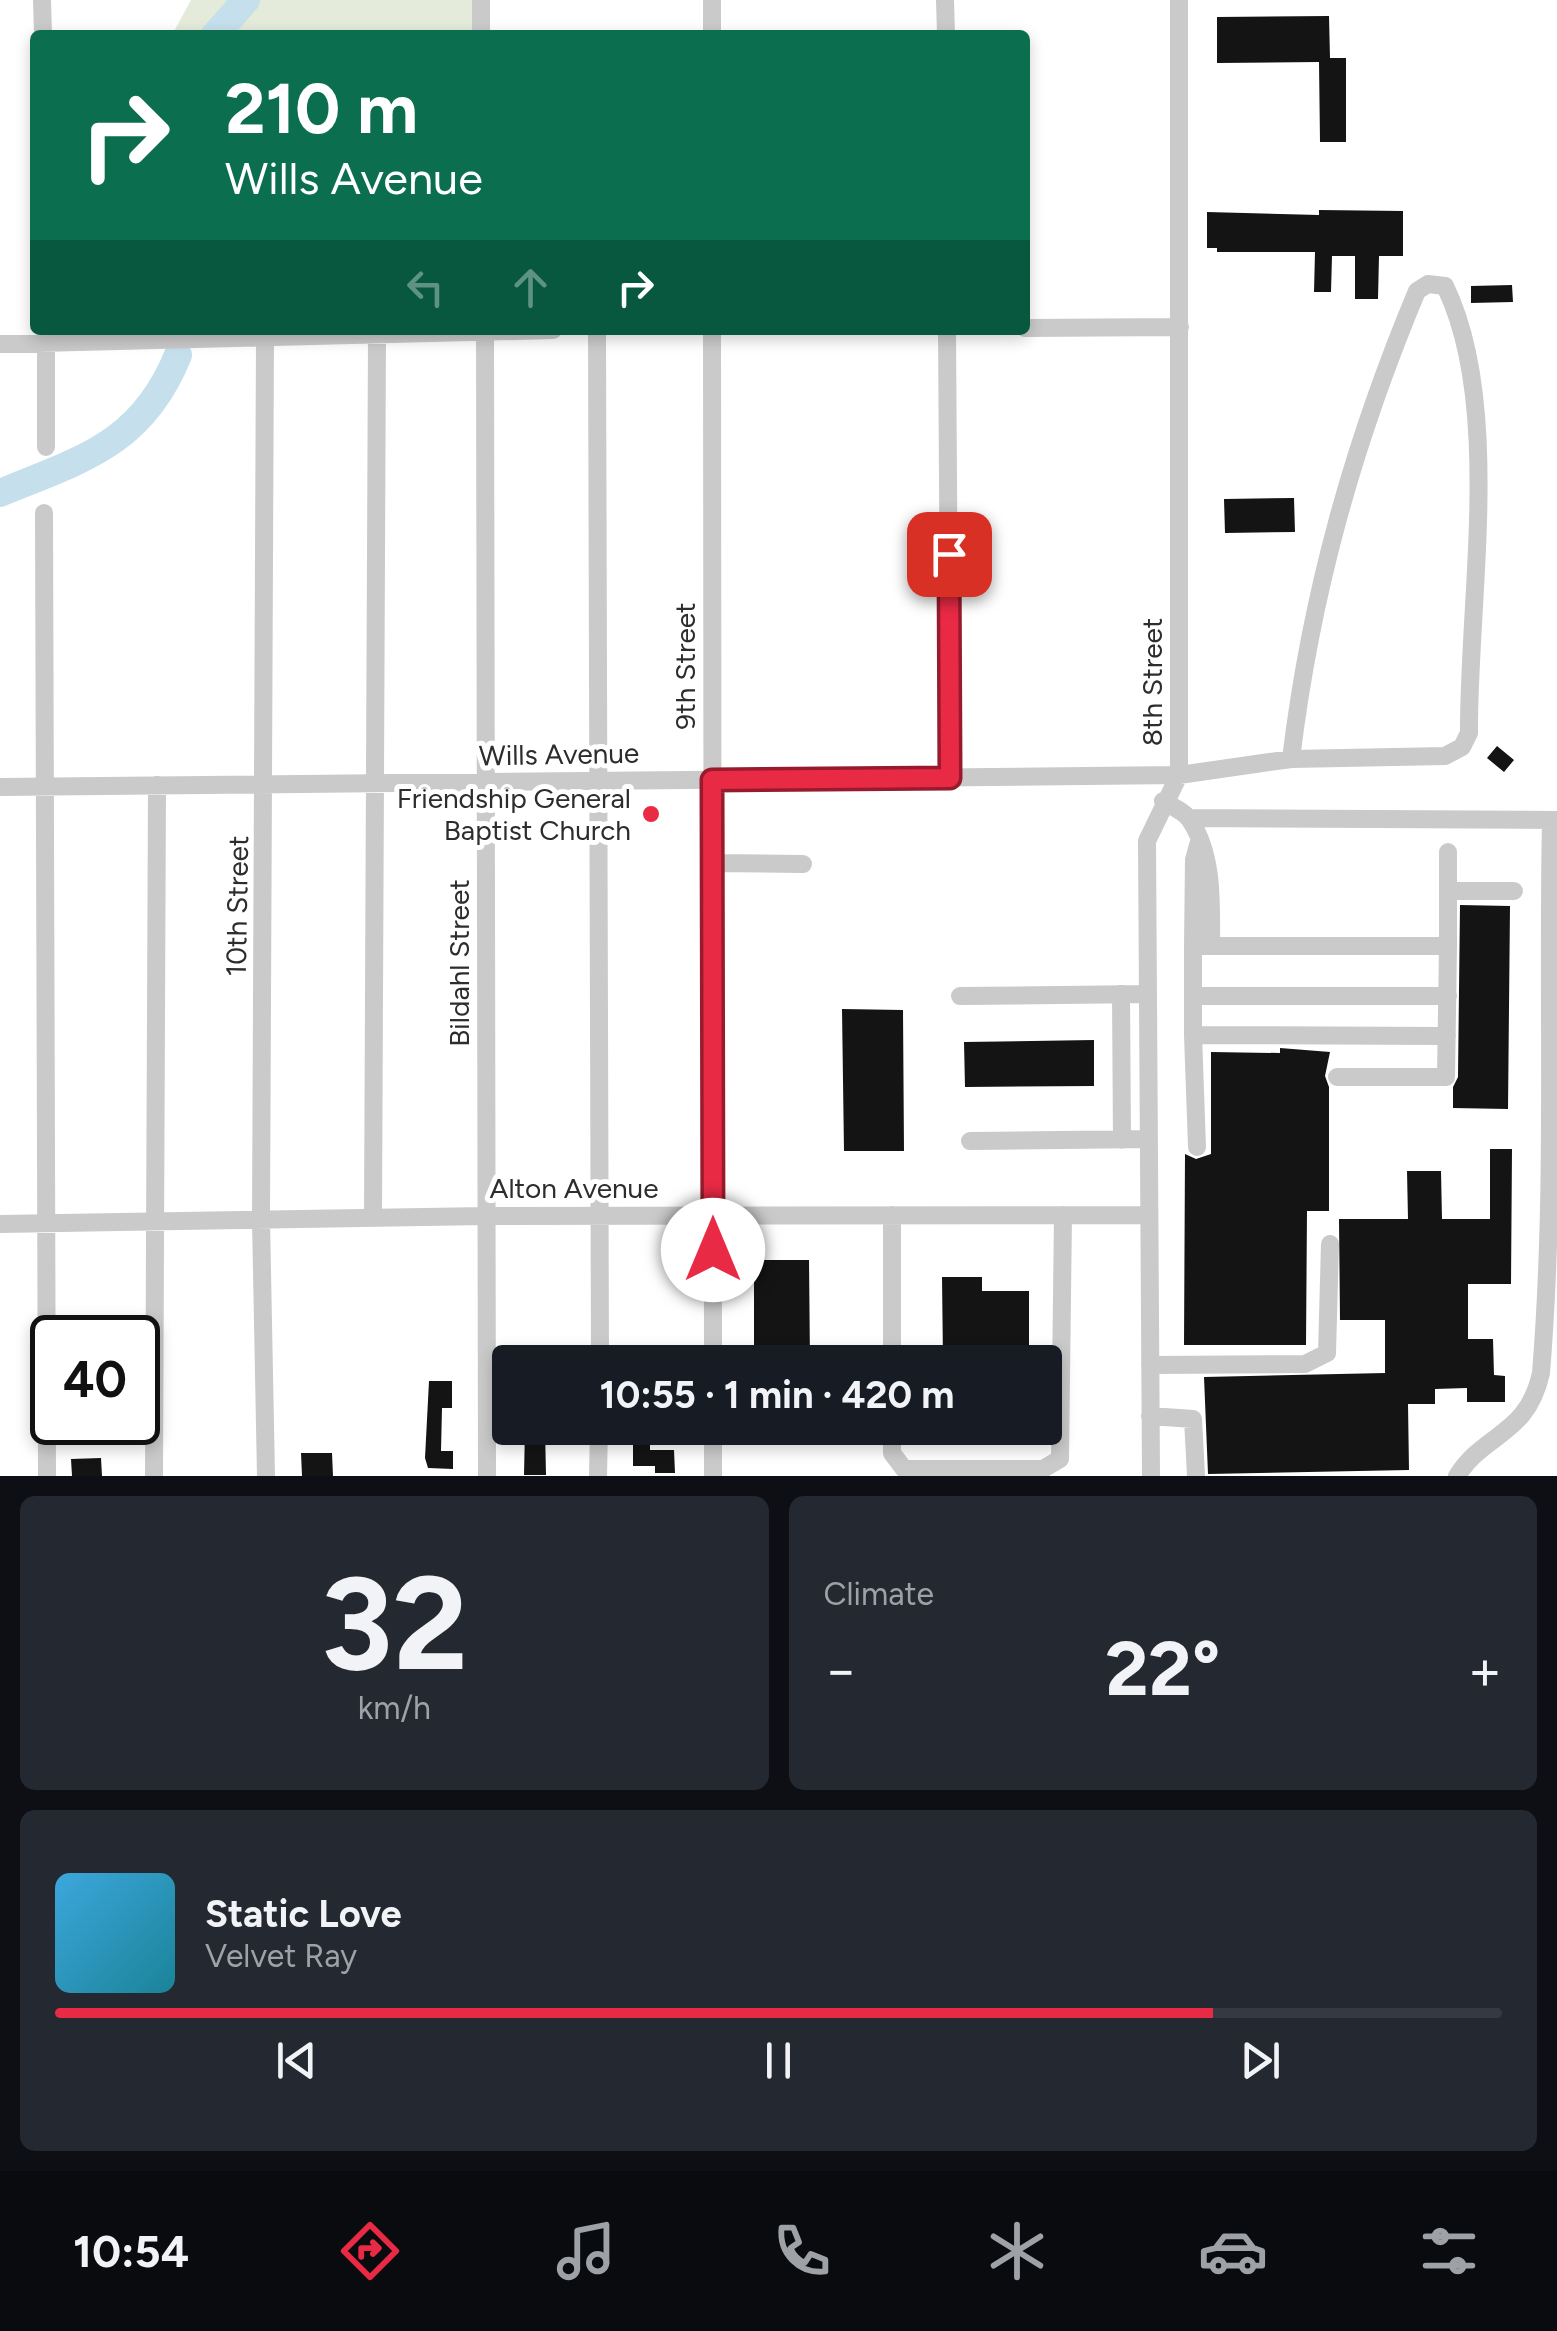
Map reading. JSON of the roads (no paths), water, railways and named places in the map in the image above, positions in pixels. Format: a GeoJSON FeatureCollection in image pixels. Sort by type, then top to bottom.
{"type":"FeatureCollection","features":[{"type":"Feature","properties":{"kind":"street"},"geometry":{"type":"LineString","coordinates":[[42,0],[43,30]]}},
{"type":"Feature","properties":{"kind":"street"},"geometry":{"type":"LineString","coordinates":[[481,0],[481,30]]}},
{"type":"Feature","properties":{"kind":"street"},"geometry":{"type":"LineString","coordinates":[[712,0],[712,30]]}},
{"type":"Feature","properties":{"kind":"street"},"geometry":{"type":"LineString","coordinates":[[945,0],[946,30]]}},
{"type":"Feature","properties":{"kind":"street","name":"8th Street"},"geometry":{"type":"LineString","coordinates":[[1151,1476],[1147,841],[1179,775],[1179,0]]}},
{"type":"Feature","properties":{"kind":"street","name":"Wills Avenue"},"geometry":{"type":"LineString","coordinates":[[0,786],[1179,775],[1291,760],[1446,756],[1462,747],[1469,733],[1476,430],[1462,321],[1444,286],[1428,284],[1418,291],[1360,441],[1318,581],[1291,760]]}},
{"type":"Feature","properties":{"kind":"street"},"geometry":{"type":"LineString","coordinates":[[1030,328],[1180,328]]}},
{"type":"Feature","properties":{"kind":"street"},"geometry":{"type":"LineString","coordinates":[[0,344],[46,337],[321,335]]}},
{"type":"Feature","properties":{"kind":"street"},"geometry":{"type":"LineString","coordinates":[[373,1218],[377,335]]}},
{"type":"Feature","properties":{"kind":"street","name":"Bildahl Street"},"geometry":{"type":"LineString","coordinates":[[484,335],[488,1476]]}},
{"type":"Feature","properties":{"kind":"street"},"geometry":{"type":"LineString","coordinates":[[597,335],[600,1345]]}},
{"type":"Feature","properties":{"kind":"street","name":"9th Street"},"geometry":{"type":"LineString","coordinates":[[712,335],[713,1345]]}},
{"type":"Feature","properties":{"kind":"street"},"geometry":{"type":"LineString","coordinates":[[948,335],[950,778]]}},
{"type":"Feature","properties":{"kind":"street","name":"10th Street"},"geometry":{"type":"LineString","coordinates":[[265,336],[261,1220],[266,1476]]}},
{"type":"Feature","properties":{"kind":"street"},"geometry":{"type":"LineString","coordinates":[[46,337],[46,447]]}},
{"type":"Feature","properties":{"kind":"street"},"geometry":{"type":"LineString","coordinates":[[44,513],[47,1476]]}},
{"type":"Feature","properties":{"kind":"street"},"geometry":{"type":"LineString","coordinates":[[154,1476],[157,785]]}},
{"type":"Feature","properties":{"kind":"street"},"geometry":{"type":"LineString","coordinates":[[1163,802],[1189,818],[1554,820],[1547,979],[1552,1218],[1541,1373],[1536,1398],[1500,1439],[1471,1454],[1456,1476]]}},
{"type":"Feature","properties":{"kind":"street"},"geometry":{"type":"LineString","coordinates":[[1189,818],[1206,858],[1212,891],[1192,996],[1197,1147]]}},
{"type":"Feature","properties":{"kind":"street"},"geometry":{"type":"LineString","coordinates":[[1337,1077],[1446,1077],[1448,852]]}},
{"type":"Feature","properties":{"kind":"street"},"geometry":{"type":"LineString","coordinates":[[712,863],[804,864]]}},
{"type":"Feature","properties":{"kind":"street"},"geometry":{"type":"LineString","coordinates":[[1448,891],[1514,891]]}},
{"type":"Feature","properties":{"kind":"street"},"geometry":{"type":"LineString","coordinates":[[1202,946],[1448,946]]}},
{"type":"Feature","properties":{"kind":"street"},"geometry":{"type":"LineString","coordinates":[[1121,994],[1122,1140]]}},
{"type":"Feature","properties":{"kind":"street"},"geometry":{"type":"LineString","coordinates":[[960,996],[1148,994]]}},
{"type":"Feature","properties":{"kind":"street"},"geometry":{"type":"LineString","coordinates":[[1192,996],[1448,996]]}},
{"type":"Feature","properties":{"kind":"street"},"geometry":{"type":"LineString","coordinates":[[1193,1035],[1447,1036]]}},
{"type":"Feature","properties":{"kind":"street"},"geometry":{"type":"LineString","coordinates":[[970,1141],[1148,1139]]}},
{"type":"Feature","properties":{"kind":"street","name":"Alton Avenue"},"geometry":{"type":"LineString","coordinates":[[0,1224],[602,1215],[1149,1215]]}},
{"type":"Feature","properties":{"kind":"street"},"geometry":{"type":"LineString","coordinates":[[892,1215],[892,1345]]}},
{"type":"Feature","properties":{"kind":"street"},"geometry":{"type":"LineString","coordinates":[[1061,1345],[1063,1215]]}},
{"type":"Feature","properties":{"kind":"street"},"geometry":{"type":"LineString","coordinates":[[1150,1364],[1305,1364],[1328,1353],[1330,1244]]}},
{"type":"Feature","properties":{"kind":"street"},"geometry":{"type":"LineString","coordinates":[[1150,1416],[1193,1419],[1196,1476]]}},
{"type":"Feature","properties":{"kind":"street"},"geometry":{"type":"LineString","coordinates":[[598,1476],[599,1445]]}},
{"type":"Feature","properties":{"kind":"street"},"geometry":{"type":"LineString","coordinates":[[713,1445],[713,1476]]}},
{"type":"Feature","properties":{"kind":"street"},"geometry":{"type":"LineString","coordinates":[[892,1445],[892,1454],[904,1468],[1043,1469],[1060,1459],[1060,1445]]}},
{"type":"Feature","properties":{"kind":"waterway"},"geometry":{"type":"LineString","coordinates":[[219,30],[246,0]]}},
{"type":"Feature","properties":{"kind":"waterway"},"geometry":{"type":"LineString","coordinates":[[0,493],[83,458],[128,429],[147,409],[178,355]]}},
{"type":"Feature","properties":{"kind":"place","name":"Friendship General Baptist Church"},"geometry":{"type":"Point","coordinates":[651,814]}}]}
